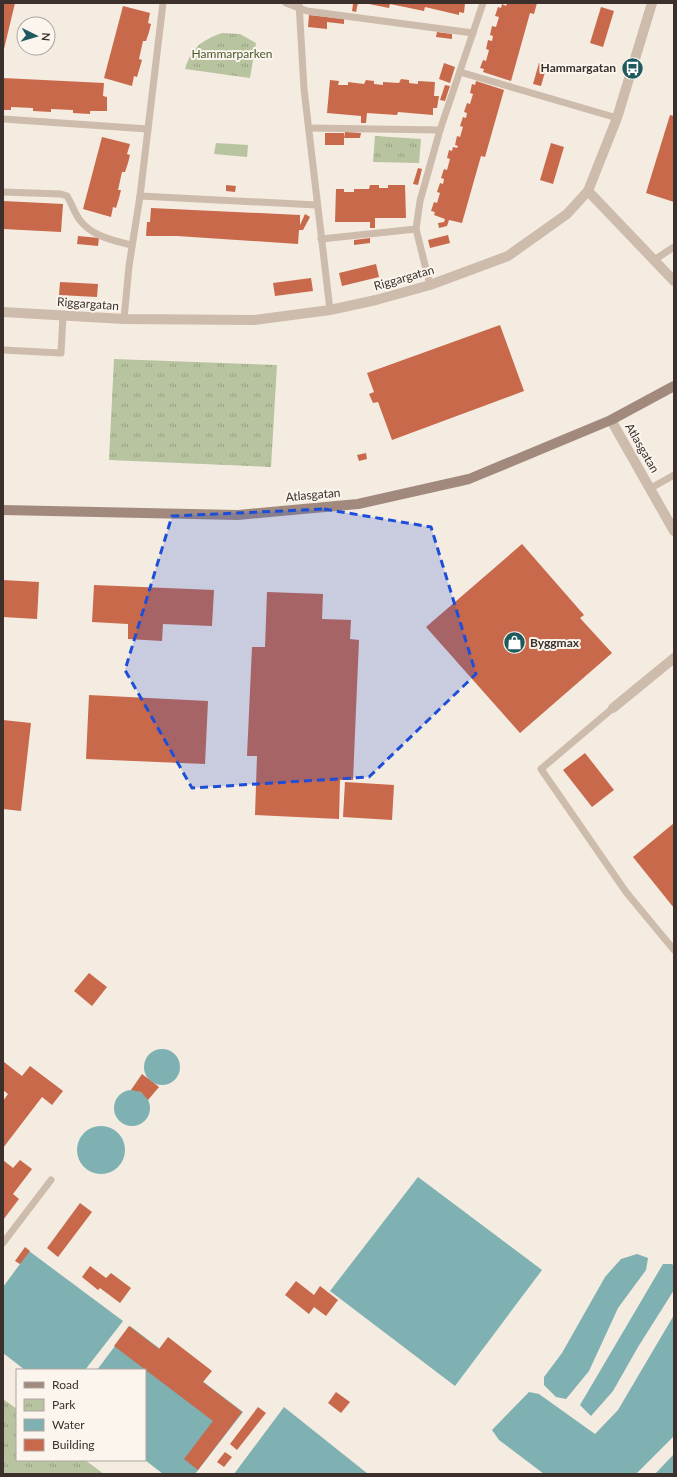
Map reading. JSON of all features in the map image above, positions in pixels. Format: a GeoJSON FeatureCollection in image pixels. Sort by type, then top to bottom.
{"type":"FeatureCollection","features":[{"type":"Feature","properties":{"kind":"street","name":"Riggargatan"},"geometry":{"type":"LineString","coordinates":[[3,312],[124,320],[254,320],[330,310],[376,300],[430,285],[508,256],[567,214],[588,191],[617,118],[652,3]]}},
{"type":"Feature","properties":{"kind":"street"},"geometry":{"type":"LineString","coordinates":[[588,191],[674,281]]}},
{"type":"Feature","properties":{"kind":"street","name":"Atlasgatan"},"geometry":{"type":"LineString","coordinates":[[3,510],[238,515],[358,504],[469,479],[610,420],[674,386]]}},
{"type":"Feature","properties":{"kind":"street","name":"Atlasgatan"},"geometry":{"type":"LineString","coordinates":[[610,420],[674,530]]}},
{"type":"Feature","properties":{"kind":"street"},"geometry":{"type":"LineString","coordinates":[[613,708],[674,658]]}},
{"type":"Feature","properties":{"kind":"lane"},"geometry":{"type":"LineString","coordinates":[[124,320],[131,245],[140,196],[163,3]]}},
{"type":"Feature","properties":{"kind":"lane"},"geometry":{"type":"LineString","coordinates":[[286,3],[299,5],[307,11],[473,33]]}},
{"type":"Feature","properties":{"kind":"lane"},"geometry":{"type":"LineString","coordinates":[[430,285],[416,229],[420,201],[440,130],[483,3]]}},
{"type":"Feature","properties":{"kind":"lane"},"geometry":{"type":"LineString","coordinates":[[299,5],[304,89],[330,310]]}},
{"type":"Feature","properties":{"kind":"lane"},"geometry":{"type":"LineString","coordinates":[[460,72],[617,118]]}},
{"type":"Feature","properties":{"kind":"lane"},"geometry":{"type":"LineString","coordinates":[[3,119],[148,129]]}},
{"type":"Feature","properties":{"kind":"lane"},"geometry":{"type":"LineString","coordinates":[[309,128],[440,130]]}},
{"type":"Feature","properties":{"kind":"lane"},"geometry":{"type":"LineString","coordinates":[[3,192],[61,194],[67,196],[78,218],[87,228],[106,238],[131,245]]}},
{"type":"Feature","properties":{"kind":"lane"},"geometry":{"type":"LineString","coordinates":[[140,196],[317,205]]}},
{"type":"Feature","properties":{"kind":"lane"},"geometry":{"type":"LineString","coordinates":[[321,240],[416,229]]}},
{"type":"Feature","properties":{"kind":"lane"},"geometry":{"type":"LineString","coordinates":[[654,260],[674,247]]}},
{"type":"Feature","properties":{"kind":"lane"},"geometry":{"type":"LineString","coordinates":[[3,350],[61,353],[63,315]]}},
{"type":"Feature","properties":{"kind":"lane"},"geometry":{"type":"LineString","coordinates":[[650,488],[674,475]]}},
{"type":"Feature","properties":{"kind":"lane"},"geometry":{"type":"LineString","coordinates":[[613,708],[541,769],[626,892],[674,950]]}},
{"type":"Feature","properties":{"kind":"lane"},"geometry":{"type":"LineString","coordinates":[[3,1243],[51,1180]]}},
{"type":"Feature","properties":{"kind":"highlighted area"},"geometry":{"type":"Polygon","coordinates":[[[324,509],[431,527],[476,674],[369,777],[192,788],[125,670],[172,516],[324,509]]]}},
{"type":"Feature","properties":{"kind":"green space","name":"Hammarparken"},"geometry":{"type":"Polygon","coordinates":[[[222,33],[240,34],[256,43],[250,78],[185,69],[190,56],[198,46],[222,33]]]}},
{"type":"Feature","properties":{"kind":"green space"},"geometry":{"type":"Polygon","coordinates":[[[375,136],[421,139],[419,163],[373,162],[375,136]]]}},
{"type":"Feature","properties":{"kind":"green space"},"geometry":{"type":"Polygon","coordinates":[[[216,143],[248,145],[247,157],[214,154],[216,143]]]}},
{"type":"Feature","properties":{"kind":"green space"},"geometry":{"type":"Polygon","coordinates":[[[114,359],[277,365],[271,467],[109,460],[114,359]]]}},
{"type":"Feature","properties":{"kind":"green space"},"geometry":{"type":"Polygon","coordinates":[[[3,1399],[16,1408],[16,1461],[86,1461],[104,1474],[3,1474],[3,1399]]]}},
{"type":"Feature","properties":{"kind":"water"},"geometry":{"type":"Polygon","coordinates":[[[166,1049],[175,1054],[179,1060],[179,1074],[175,1080],[166,1085],[158,1085],[149,1080],[145,1074],[144,1063],[149,1054],[155,1050],[166,1049]]]}},
{"type":"Feature","properties":{"kind":"water"},"geometry":{"type":"Polygon","coordinates":[[[136,1090],[145,1095],[149,1101],[149,1115],[145,1121],[136,1126],[128,1126],[119,1121],[115,1115],[114,1104],[119,1095],[125,1091],[136,1090]]]}},
{"type":"Feature","properties":{"kind":"water"},"geometry":{"type":"Polygon","coordinates":[[[101,1126],[110,1128],[118,1133],[123,1141],[125,1150],[123,1159],[118,1167],[110,1172],[101,1174],[92,1172],[84,1167],[79,1159],[77,1150],[79,1141],[84,1133],[92,1128],[101,1126]]]}},
{"type":"Feature","properties":{"kind":"water"},"geometry":{"type":"Polygon","coordinates":[[[418,1177],[542,1270],[455,1386],[330,1291],[418,1177]]]}},
{"type":"Feature","properties":{"kind":"water"},"geometry":{"type":"Polygon","coordinates":[[[25,1248],[123,1321],[86,1369],[24,1369],[3,1353],[3,1287],[20,1264],[25,1248]]]}},
{"type":"Feature","properties":{"kind":"water"},"geometry":{"type":"Polygon","coordinates":[[[637,1254],[648,1258],[646,1270],[618,1308],[589,1371],[566,1399],[556,1397],[544,1385],[544,1377],[562,1353],[605,1277],[621,1259],[637,1254]]]}},
{"type":"Feature","properties":{"kind":"water"},"geometry":{"type":"Polygon","coordinates":[[[663,1264],[672,1264],[674,1266],[674,1290],[638,1347],[613,1391],[591,1416],[580,1405],[663,1264]]]}},
{"type":"Feature","properties":{"kind":"water"},"geometry":{"type":"Polygon","coordinates":[[[674,1315],[674,1436],[636,1474],[544,1474],[499,1440],[492,1430],[529,1392],[539,1394],[595,1434],[618,1410],[674,1315]]]}},
{"type":"Feature","properties":{"kind":"water"},"geometry":{"type":"Polygon","coordinates":[[[130,1326],[243,1412],[195,1474],[163,1474],[146,1461],[146,1369],[98,1369],[130,1326]]]}},
{"type":"Feature","properties":{"kind":"water"},"geometry":{"type":"Polygon","coordinates":[[[284,1407],[368,1474],[234,1474],[284,1407]]]}},
{"type":"Feature","properties":{"kind":"water"},"geometry":{"type":"Polygon","coordinates":[[[674,1454],[674,1474],[655,1474],[674,1454]]]}},
{"type":"Feature","properties":{"kind":"building"},"geometry":{"type":"Polygon","coordinates":[[[3,3],[15,3],[4,49],[3,49],[3,3]]]}},
{"type":"Feature","properties":{"kind":"building"},"geometry":{"type":"Polygon","coordinates":[[[350,3],[358,3],[356,12],[352,11],[353,4],[350,3]]]}},
{"type":"Feature","properties":{"kind":"building"},"geometry":{"type":"Polygon","coordinates":[[[465,3],[464,13],[459,12],[459,15],[425,7],[424,11],[390,4],[389,8],[369,4],[465,3]]]}},
{"type":"Feature","properties":{"kind":"building"},"geometry":{"type":"Polygon","coordinates":[[[507,3],[537,3],[534,14],[530,13],[511,81],[483,72],[484,69],[480,68],[483,60],[486,61],[489,50],[486,49],[488,40],[492,41],[493,36],[490,35],[492,26],[496,27],[499,17],[495,16],[498,7],[501,8],[502,4],[506,6],[507,3]]]}},
{"type":"Feature","properties":{"kind":"building"},"geometry":{"type":"Polygon","coordinates":[[[123,6],[150,13],[148,23],[151,24],[146,41],[143,41],[139,59],[142,60],[137,77],[134,76],[132,86],[104,78],[123,6]]]}},
{"type":"Feature","properties":{"kind":"building"},"geometry":{"type":"Polygon","coordinates":[[[601,7],[614,11],[603,47],[590,43],[601,7]]]}},
{"type":"Feature","properties":{"kind":"building"},"geometry":{"type":"Polygon","coordinates":[[[309,15],[344,19],[344,24],[327,22],[327,29],[308,27],[309,15]]]}},
{"type":"Feature","properties":{"kind":"building"},"geometry":{"type":"Polygon","coordinates":[[[437,32],[452,34],[452,39],[436,37],[437,32]]]}},
{"type":"Feature","properties":{"kind":"building"},"geometry":{"type":"Polygon","coordinates":[[[444,63],[455,67],[450,83],[439,79],[444,63]]]}},
{"type":"Feature","properties":{"kind":"building"},"geometry":{"type":"Polygon","coordinates":[[[539,63],[547,65],[541,86],[533,84],[539,63]]]}},
{"type":"Feature","properties":{"kind":"building"},"geometry":{"type":"Polygon","coordinates":[[[3,78],[104,83],[103,96],[107,97],[107,111],[90,111],[90,114],[73,113],[73,110],[51,109],[51,112],[33,111],[33,108],[11,107],[11,110],[3,110],[3,78]]]}},
{"type":"Feature","properties":{"kind":"building"},"geometry":{"type":"Polygon","coordinates":[[[401,79],[409,80],[409,83],[418,84],[418,81],[435,82],[434,96],[439,96],[437,108],[433,108],[433,115],[398,112],[397,115],[367,113],[366,123],[361,123],[361,116],[327,113],[330,80],[339,81],[338,85],[348,85],[348,82],[364,84],[366,80],[374,81],[374,84],[383,85],[383,82],[399,83],[401,79]]]}},
{"type":"Feature","properties":{"kind":"building"},"geometry":{"type":"Polygon","coordinates":[[[476,81],[504,90],[485,157],[481,156],[462,223],[449,220],[447,226],[439,228],[438,223],[444,222],[445,219],[434,215],[435,212],[431,211],[434,202],[437,203],[440,193],[437,192],[440,183],[443,184],[444,179],[441,178],[444,169],[447,170],[450,159],[447,158],[449,150],[452,151],[453,147],[457,148],[458,146],[455,145],[457,136],[460,137],[463,127],[460,126],[463,117],[466,118],[467,113],[464,112],[467,103],[470,104],[473,94],[470,93],[472,84],[475,85],[476,81]]]}},
{"type":"Feature","properties":{"kind":"building"},"geometry":{"type":"Polygon","coordinates":[[[445,85],[450,86],[445,101],[440,100],[445,85]]]}},
{"type":"Feature","properties":{"kind":"building"},"geometry":{"type":"Polygon","coordinates":[[[670,115],[674,116],[674,202],[646,193],[670,115]]]}},
{"type":"Feature","properties":{"kind":"building"},"geometry":{"type":"Polygon","coordinates":[[[345,132],[361,133],[360,138],[344,138],[345,132]]]}},
{"type":"Feature","properties":{"kind":"building"},"geometry":{"type":"Polygon","coordinates":[[[325,133],[344,133],[344,145],[325,145],[325,133]]]}},
{"type":"Feature","properties":{"kind":"building"},"geometry":{"type":"Polygon","coordinates":[[[102,137],[130,144],[127,154],[130,155],[128,163],[125,172],[122,172],[118,190],[121,190],[119,198],[116,208],[113,207],[111,217],[83,209],[102,137]]]}},
{"type":"Feature","properties":{"kind":"building"},"geometry":{"type":"Polygon","coordinates":[[[551,143],[564,147],[553,184],[540,180],[551,143]]]}},
{"type":"Feature","properties":{"kind":"building"},"geometry":{"type":"Polygon","coordinates":[[[418,168],[422,169],[418,185],[413,184],[418,168]]]}},
{"type":"Feature","properties":{"kind":"building"},"geometry":{"type":"Polygon","coordinates":[[[226,185],[236,186],[235,192],[226,191],[226,185]]]}},
{"type":"Feature","properties":{"kind":"building"},"geometry":{"type":"Polygon","coordinates":[[[370,185],[379,185],[379,188],[388,188],[388,185],[405,185],[406,218],[375,218],[375,228],[370,228],[370,222],[335,222],[336,189],[344,189],[344,192],[354,192],[354,189],[369,189],[370,185]]]}},
{"type":"Feature","properties":{"kind":"building"},"geometry":{"type":"Polygon","coordinates":[[[3,201],[63,204],[61,232],[3,229],[3,201]]]}},
{"type":"Feature","properties":{"kind":"building"},"geometry":{"type":"Polygon","coordinates":[[[151,208],[300,215],[300,225],[305,214],[310,217],[303,230],[299,230],[298,244],[177,236],[146,236],[147,222],[150,222],[151,208]]]}},
{"type":"Feature","properties":{"kind":"building"},"geometry":{"type":"Polygon","coordinates":[[[448,235],[450,243],[430,248],[428,240],[448,235]]]}},
{"type":"Feature","properties":{"kind":"building"},"geometry":{"type":"Polygon","coordinates":[[[78,236],[99,238],[98,246],[77,244],[78,236]]]}},
{"type":"Feature","properties":{"kind":"building"},"geometry":{"type":"Polygon","coordinates":[[[370,238],[370,243],[354,245],[354,240],[370,238]]]}},
{"type":"Feature","properties":{"kind":"building"},"geometry":{"type":"Polygon","coordinates":[[[376,264],[379,277],[342,286],[339,273],[376,264]]]}},
{"type":"Feature","properties":{"kind":"building"},"geometry":{"type":"Polygon","coordinates":[[[311,278],[313,291],[275,296],[273,283],[311,278]]]}},
{"type":"Feature","properties":{"kind":"building"},"geometry":{"type":"Polygon","coordinates":[[[60,282],[98,284],[97,297],[59,295],[60,282]]]}},
{"type":"Feature","properties":{"kind":"building"},"geometry":{"type":"Polygon","coordinates":[[[500,325],[524,391],[392,440],[378,402],[373,403],[369,394],[374,392],[367,373],[500,325]]]}},
{"type":"Feature","properties":{"kind":"building"},"geometry":{"type":"Polygon","coordinates":[[[366,453],[367,459],[359,461],[357,455],[366,453]]]}},
{"type":"Feature","properties":{"kind":"building","name":"Byggmax"},"geometry":{"type":"Polygon","coordinates":[[[522,544],[584,615],[580,618],[612,653],[520,733],[426,627],[522,544]]]}},
{"type":"Feature","properties":{"kind":"building"},"geometry":{"type":"Polygon","coordinates":[[[3,580],[39,582],[37,619],[3,617],[3,580]]]}},
{"type":"Feature","properties":{"kind":"building"},"geometry":{"type":"Polygon","coordinates":[[[94,585],[214,590],[212,626],[163,624],[162,641],[128,639],[128,624],[92,622],[94,585]]]}},
{"type":"Feature","properties":{"kind":"building"},"geometry":{"type":"Polygon","coordinates":[[[267,592],[323,594],[322,619],[351,620],[350,639],[359,640],[353,780],[340,780],[339,819],[255,815],[257,756],[247,756],[252,647],[265,647],[267,592]]]}},
{"type":"Feature","properties":{"kind":"building"},"geometry":{"type":"Polygon","coordinates":[[[89,695],[208,701],[205,764],[86,759],[89,695]]]}},
{"type":"Feature","properties":{"kind":"building"},"geometry":{"type":"Polygon","coordinates":[[[3,720],[31,723],[21,811],[3,809],[3,720]]]}},
{"type":"Feature","properties":{"kind":"building"},"geometry":{"type":"Polygon","coordinates":[[[585,753],[614,790],[592,807],[563,770],[585,753]]]}},
{"type":"Feature","properties":{"kind":"building"},"geometry":{"type":"Polygon","coordinates":[[[345,782],[394,785],[392,820],[343,817],[345,782]]]}},
{"type":"Feature","properties":{"kind":"building"},"geometry":{"type":"Polygon","coordinates":[[[674,823],[674,908],[633,857],[674,823]]]}},
{"type":"Feature","properties":{"kind":"building"},"geometry":{"type":"Polygon","coordinates":[[[89,973],[107,987],[92,1006],[74,991],[89,973]]]}},
{"type":"Feature","properties":{"kind":"building"},"geometry":{"type":"Polygon","coordinates":[[[4,1062],[22,1076],[30,1066],[63,1091],[52,1105],[42,1097],[3,1148],[3,1101],[8,1094],[3,1090],[4,1062]]]}},
{"type":"Feature","properties":{"kind":"building"},"geometry":{"type":"Polygon","coordinates":[[[142,1074],[159,1087],[148,1100],[141,1092],[131,1090],[142,1074]]]}},
{"type":"Feature","properties":{"kind":"building"},"geometry":{"type":"Polygon","coordinates":[[[3,1160],[13,1168],[20,1160],[32,1169],[13,1194],[19,1199],[3,1220],[3,1160]]]}},
{"type":"Feature","properties":{"kind":"building"},"geometry":{"type":"Polygon","coordinates":[[[80,1203],[92,1212],[58,1257],[47,1248],[80,1203]]]}},
{"type":"Feature","properties":{"kind":"building"},"geometry":{"type":"Polygon","coordinates":[[[25,1247],[30,1251],[20,1264],[15,1261],[25,1247]]]}},
{"type":"Feature","properties":{"kind":"building"},"geometry":{"type":"Polygon","coordinates":[[[90,1266],[106,1278],[111,1273],[131,1288],[120,1303],[100,1288],[98,1290],[82,1277],[90,1266]]]}},
{"type":"Feature","properties":{"kind":"building"},"geometry":{"type":"Polygon","coordinates":[[[296,1281],[314,1295],[320,1286],[338,1300],[326,1316],[314,1307],[309,1314],[285,1295],[296,1281]]]}},
{"type":"Feature","properties":{"kind":"building"},"geometry":{"type":"Polygon","coordinates":[[[129,1326],[159,1349],[168,1337],[212,1371],[203,1382],[242,1412],[198,1470],[184,1459],[213,1421],[114,1346],[129,1326]]]}},
{"type":"Feature","properties":{"kind":"building"},"geometry":{"type":"Polygon","coordinates":[[[336,1392],[350,1402],[341,1413],[328,1403],[336,1392]]]}},
{"type":"Feature","properties":{"kind":"building"},"geometry":{"type":"Polygon","coordinates":[[[258,1407],[266,1413],[237,1450],[230,1444],[258,1407]]]}},
{"type":"Feature","properties":{"kind":"building"},"geometry":{"type":"Polygon","coordinates":[[[225,1452],[232,1457],[224,1467],[217,1462],[225,1452]]]}},
{"type":"Feature","properties":{"kind":"place","name":"Hammargatan"},"geometry":{"type":"Point","coordinates":[632,68]}},
{"type":"Feature","properties":{"kind":"place","name":"Byggmax"},"geometry":{"type":"Point","coordinates":[515,643]}}]}
